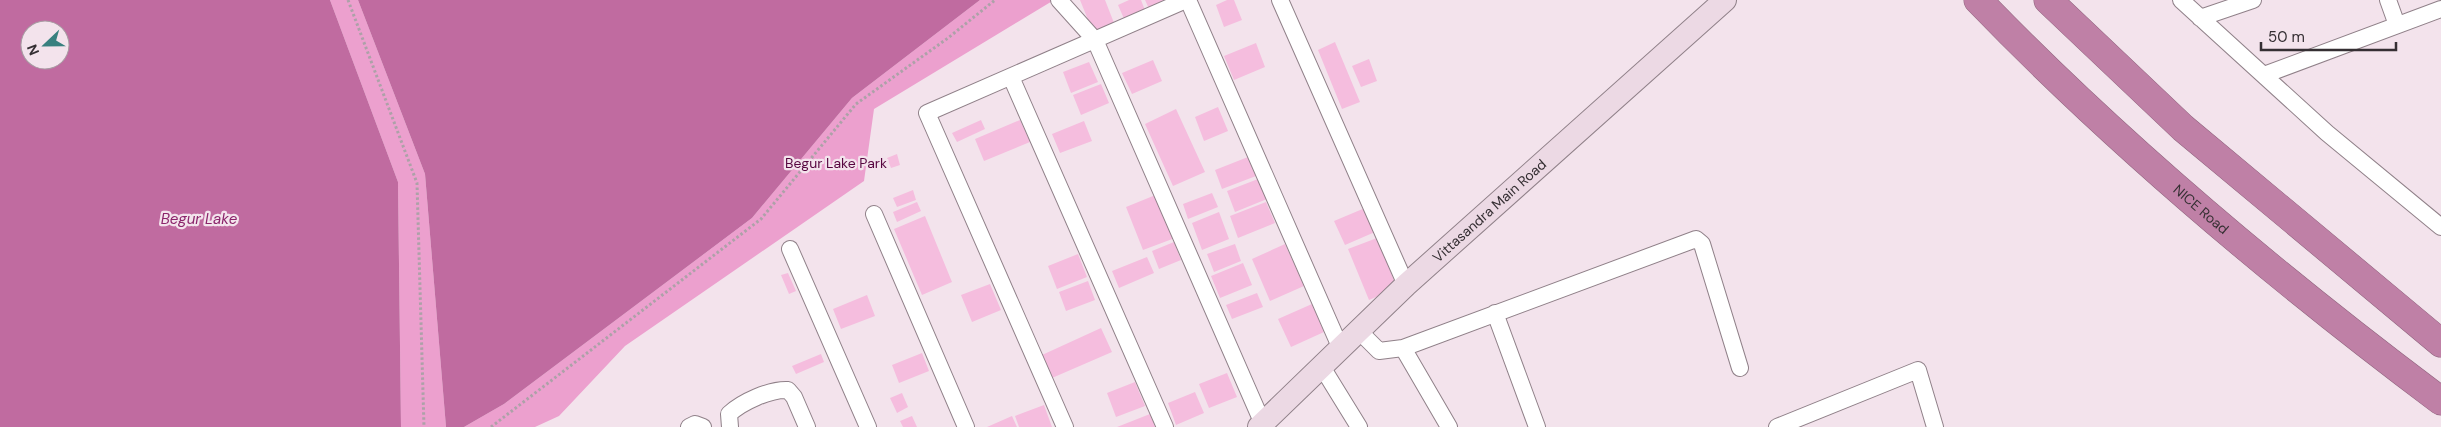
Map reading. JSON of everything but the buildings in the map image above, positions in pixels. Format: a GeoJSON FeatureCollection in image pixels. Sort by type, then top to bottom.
{"type":"FeatureCollection","features":[{"type":"Feature","properties":{"kind":"highway","name":"NICE Road"},"geometry":{"type":"LineString","coordinates":[[1978,0],[2151,168],[2232,237],[2441,400]]}},
{"type":"Feature","properties":{"kind":"highway"},"geometry":{"type":"LineString","coordinates":[[2048,0],[2183,128],[2441,343]]}},
{"type":"Feature","properties":{"kind":"street"},"geometry":{"type":"LineString","coordinates":[[1059,0],[1095,40],[1261,425]]}},
{"type":"Feature","properties":{"kind":"street"},"geometry":{"type":"LineString","coordinates":[[1065,427],[927,113],[1187,0],[1341,349]]}},
{"type":"Feature","properties":{"kind":"street"},"geometry":{"type":"LineString","coordinates":[[1280,0],[1406,285]]}},
{"type":"Feature","properties":{"kind":"street","name":"Vittasandra Main Road"},"geometry":{"type":"LineString","coordinates":[[1261,425],[1406,285],[1724,0]]}},
{"type":"Feature","properties":{"kind":"street"},"geometry":{"type":"LineString","coordinates":[[2181,0],[2327,133],[2441,227]]}},
{"type":"Feature","properties":{"kind":"street"},"geometry":{"type":"LineString","coordinates":[[2200,18],[2253,0]]}},
{"type":"Feature","properties":{"kind":"street"},"geometry":{"type":"LineString","coordinates":[[2388,0],[2397,25]]}},
{"type":"Feature","properties":{"kind":"street"},"geometry":{"type":"LineString","coordinates":[[2264,75],[2441,9]]}},
{"type":"Feature","properties":{"kind":"street"},"geometry":{"type":"LineString","coordinates":[[1011,77],[1165,427]]}},
{"type":"Feature","properties":{"kind":"street"},"geometry":{"type":"LineString","coordinates":[[874,214],[966,427]]}},
{"type":"Feature","properties":{"kind":"street"},"geometry":{"type":"LineString","coordinates":[[1359,331],[1378,352],[1403,348],[1495,312],[1696,239],[1702,244],[1740,368]]}},
{"type":"Feature","properties":{"kind":"street"},"geometry":{"type":"LineString","coordinates":[[790,249],[868,427]]}},
{"type":"Feature","properties":{"kind":"street"},"geometry":{"type":"LineString","coordinates":[[1495,312],[1537,427]]}},
{"type":"Feature","properties":{"kind":"street"},"geometry":{"type":"LineString","coordinates":[[1403,348],[1449,427]]}},
{"type":"Feature","properties":{"kind":"street"},"geometry":{"type":"LineString","coordinates":[[1322,367],[1359,427]]}},
{"type":"Feature","properties":{"kind":"street"},"geometry":{"type":"LineString","coordinates":[[1777,427],[1918,370],[1935,427]]}},
{"type":"Feature","properties":{"kind":"street"},"geometry":{"type":"LineString","coordinates":[[730,427],[729,414],[735,408],[779,389],[788,390],[794,396],[807,427]]}},
{"type":"Feature","properties":{"kind":"street"},"geometry":{"type":"LineString","coordinates":[[689,427],[695,424],[703,427]]}},
{"type":"Feature","properties":{"kind":"path"},"geometry":{"type":"LineString","coordinates":[[348,0],[417,183],[424,427]]}},
{"type":"Feature","properties":{"kind":"path"},"geometry":{"type":"LineString","coordinates":[[491,427],[761,219],[856,104],[948,38],[995,0]]}},
{"type":"Feature","properties":{"kind":"green space"},"geometry":{"type":"Polygon","coordinates":[[[330,0],[358,0],[425,174],[446,427],[401,427],[398,182],[330,0]]]}},
{"type":"Feature","properties":{"kind":"green space","name":"Begur Lake Park"},"geometry":{"type":"Polygon","coordinates":[[[980,0],[1054,0],[874,109],[864,181],[625,346],[559,416],[535,427],[464,427],[504,404],[752,218],[852,98],[980,0]]]}},
{"type":"Feature","properties":{"kind":"water","name":"Begur Lake"},"geometry":{"type":"Polygon","coordinates":[[[0,0],[330,0],[398,182],[401,427],[0,427],[0,0]]]}},
{"type":"Feature","properties":{"kind":"water"},"geometry":{"type":"Polygon","coordinates":[[[358,0],[980,0],[852,98],[752,218],[504,404],[464,427],[446,427],[425,174],[358,0]]]}}]}
